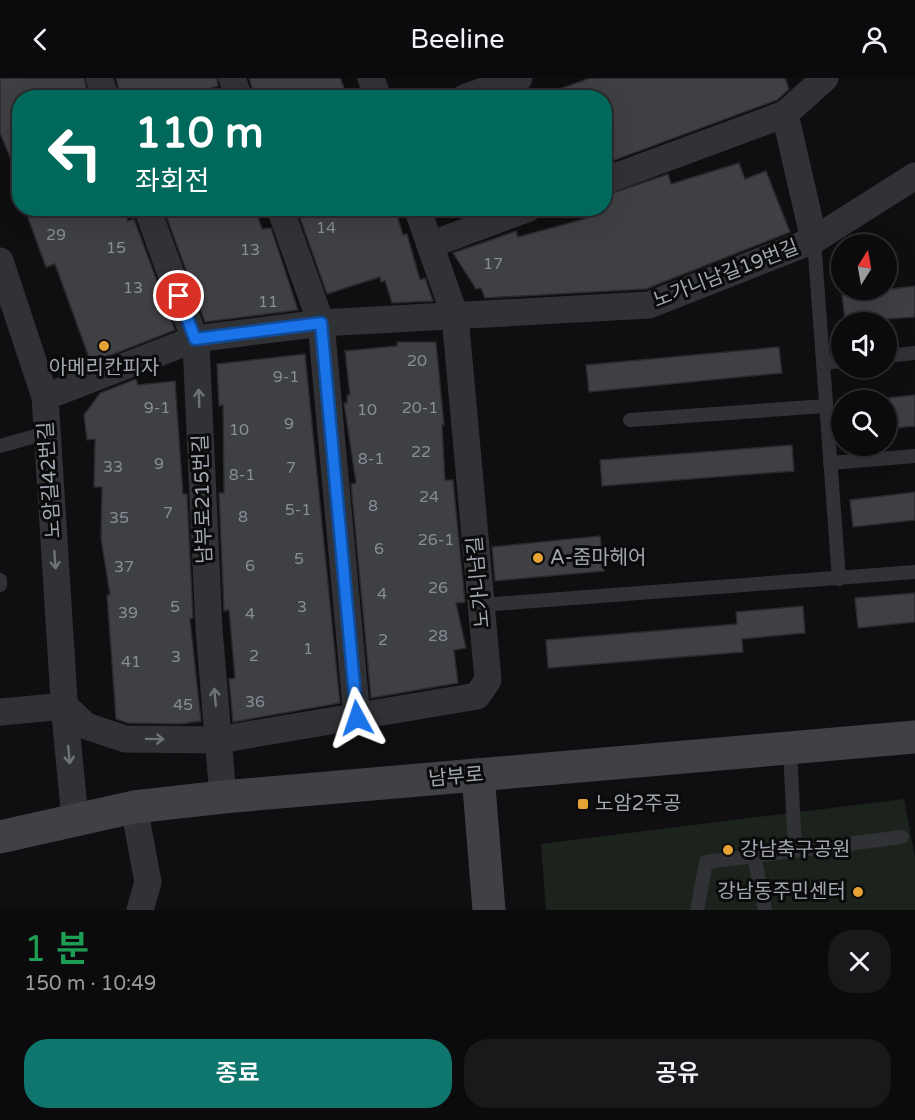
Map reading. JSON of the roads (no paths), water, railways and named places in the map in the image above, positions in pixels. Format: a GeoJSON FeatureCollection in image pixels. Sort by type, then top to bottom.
{"type":"FeatureCollection","features":[{"type":"Feature","properties":{"kind":"street"},"geometry":{"type":"LineString","coordinates":[[486,90],[519,78]]}},
{"type":"Feature","properties":{"kind":"street"},"geometry":{"type":"LineString","coordinates":[[612,178],[785,114],[825,78]]}},
{"type":"Feature","properties":{"kind":"street","name":"노가니남길19번길"},"geometry":{"type":"LineString","coordinates":[[45,397],[195,339],[321,323],[649,305],[814,240],[785,114]]}},
{"type":"Feature","properties":{"kind":"street"},"geometry":{"type":"LineString","coordinates":[[814,240],[915,177]]}},
{"type":"Feature","properties":{"kind":"street","name":"남부로215번길"},"geometry":{"type":"LineString","coordinates":[[150,216],[195,339],[209,629],[223,797]]}},
{"type":"Feature","properties":{"kind":"street"},"geometry":{"type":"LineString","coordinates":[[283,216],[321,323],[357,718]]}},
{"type":"Feature","properties":{"kind":"street","name":"노가니남길"},"geometry":{"type":"LineString","coordinates":[[218,740],[477,696],[488,680],[455,316],[420,216]]}},
{"type":"Feature","properties":{"kind":"street"},"geometry":{"type":"LineString","coordinates":[[430,245],[508,216]]}},
{"type":"Feature","properties":{"kind":"street","name":"노암길42번길"},"geometry":{"type":"LineString","coordinates":[[0,261],[45,397],[65,706],[75,819]]}},
{"type":"Feature","properties":{"kind":"street"},"geometry":{"type":"LineString","coordinates":[[0,712],[65,706],[86,726],[125,739],[218,740]]}},
{"type":"Feature","properties":{"kind":"street","name":"남부로"},"geometry":{"type":"LineString","coordinates":[[0,837],[134,807],[223,797],[790,750],[915,737]]}},
{"type":"Feature","properties":{"kind":"street"},"geometry":{"type":"LineString","coordinates":[[478,775],[489,910]]}},
{"type":"Feature","properties":{"kind":"street"},"geometry":{"type":"LineString","coordinates":[[134,807],[148,882],[140,910]]}},
{"type":"Feature","properties":{"kind":"lane"},"geometry":{"type":"LineString","coordinates":[[814,240],[838,579]]}},
{"type":"Feature","properties":{"kind":"lane"},"geometry":{"type":"LineString","coordinates":[[897,355],[915,353]]}},
{"type":"Feature","properties":{"kind":"lane"},"geometry":{"type":"LineString","coordinates":[[823,363],[831,362]]}},
{"type":"Feature","properties":{"kind":"lane"},"geometry":{"type":"LineString","coordinates":[[630,420],[826,406]]}},
{"type":"Feature","properties":{"kind":"lane"},"geometry":{"type":"LineString","coordinates":[[0,446],[46,433]]}},
{"type":"Feature","properties":{"kind":"lane"},"geometry":{"type":"LineString","coordinates":[[830,463],[915,456]]}},
{"type":"Feature","properties":{"kind":"lane"},"geometry":{"type":"LineString","coordinates":[[481,605],[915,572]]}},
{"type":"Feature","properties":{"kind":"lane"},"geometry":{"type":"LineString","coordinates":[[0,580],[0,585]]}},
{"type":"Feature","properties":{"kind":"lane"},"geometry":{"type":"LineString","coordinates":[[790,750],[795,851]]}},
{"type":"Feature","properties":{"kind":"lane"},"geometry":{"type":"LineString","coordinates":[[697,910],[706,862],[902,837]]}},
{"type":"Feature","properties":{"kind":"lane"},"geometry":{"type":"LineString","coordinates":[[754,856],[765,910]]}},
{"type":"Feature","properties":{"kind":"place","name":"아메리칸피자"},"geometry":{"type":"Point","coordinates":[104,346]}},
{"type":"Feature","properties":{"kind":"place","name":"A-줌마헤어"},"geometry":{"type":"Point","coordinates":[538,558]}},
{"type":"Feature","properties":{"kind":"place","name":"노암2주공"},"geometry":{"type":"Point","coordinates":[583,804]}},
{"type":"Feature","properties":{"kind":"place","name":"강남축구공원"},"geometry":{"type":"Point","coordinates":[728,850]}},
{"type":"Feature","properties":{"kind":"place","name":"강남동주민센터"},"geometry":{"type":"Point","coordinates":[858,892]}}]}
